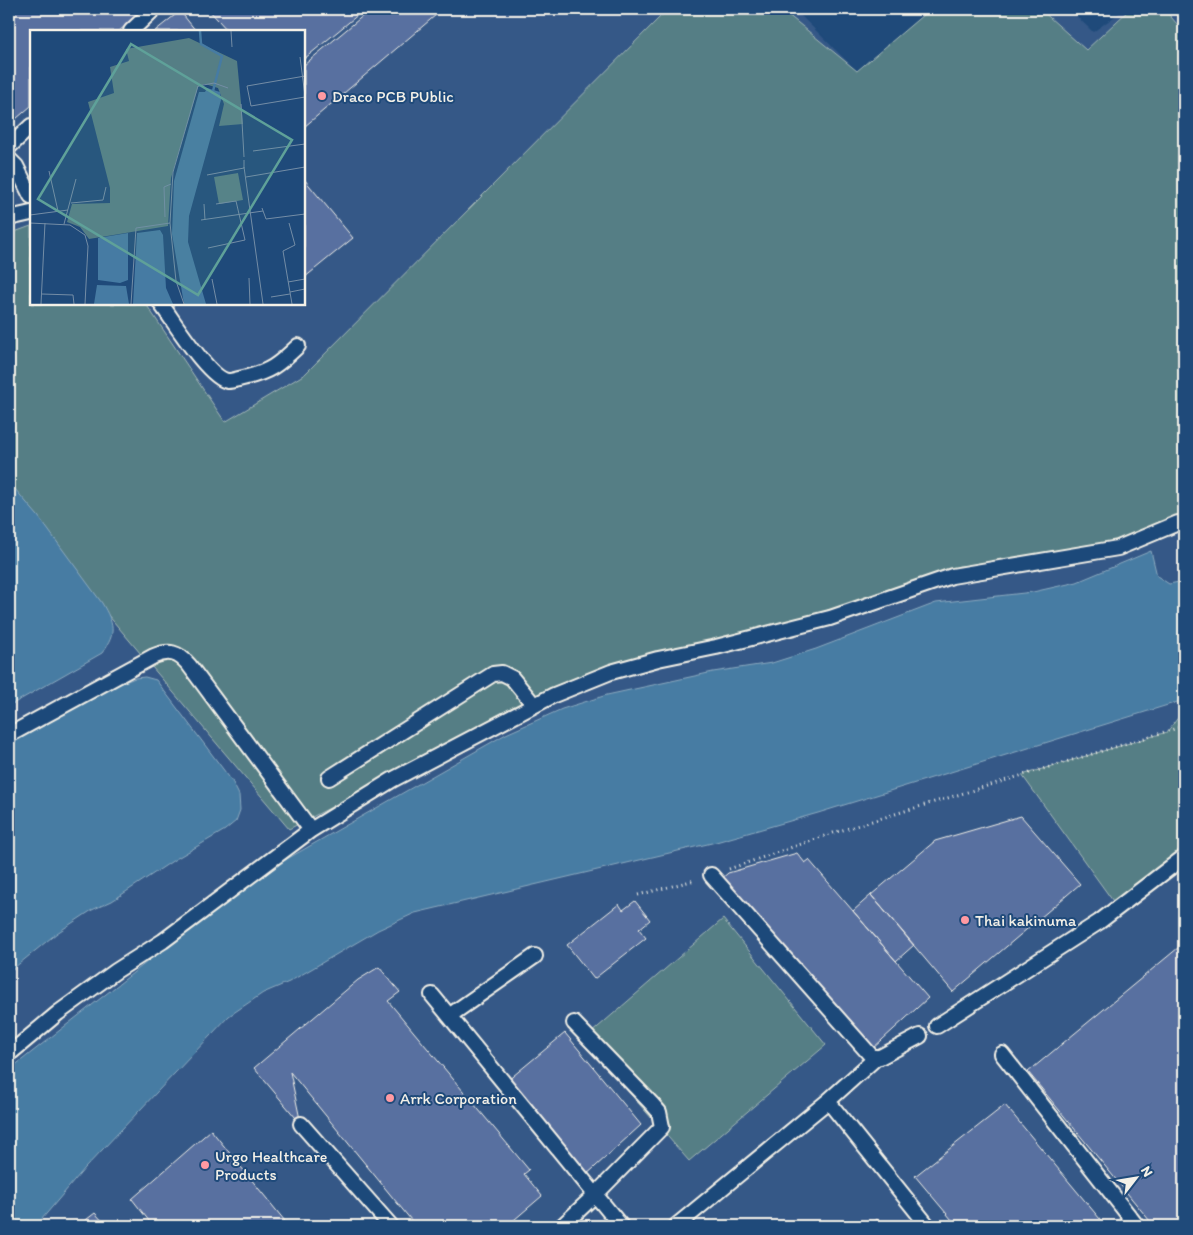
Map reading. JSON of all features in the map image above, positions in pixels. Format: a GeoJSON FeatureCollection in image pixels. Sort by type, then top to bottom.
{"type":"FeatureCollection","features":[{"type":"Feature","properties":{"kind":"lane"},"geometry":{"type":"LineString","coordinates":[[132,30],[154,9]]}},
{"type":"Feature","properties":{"kind":"lane"},"geometry":{"type":"LineString","coordinates":[[9,147],[30,127]]}},
{"type":"Feature","properties":{"kind":"lane"},"geometry":{"type":"LineString","coordinates":[[9,159],[16,166],[30,194]]}},
{"type":"Feature","properties":{"kind":"lane"},"geometry":{"type":"LineString","coordinates":[[9,218],[30,214]]}},
{"type":"Feature","properties":{"kind":"lane"},"geometry":{"type":"LineString","coordinates":[[162,305],[201,361],[216,376],[227,381],[256,375],[276,366],[298,346]]}},
{"type":"Feature","properties":{"kind":"lane"},"geometry":{"type":"LineString","coordinates":[[9,1054],[58,1013],[116,971],[163,941],[311,830],[392,780],[534,705],[580,684],[610,672],[658,659],[716,647],[830,618],[952,576],[1118,548],[1178,523],[1184,523]]}},
{"type":"Feature","properties":{"kind":"lane"},"geometry":{"type":"LineString","coordinates":[[9,734],[154,656],[170,652],[175,653],[182,656],[189,665],[311,830]]}},
{"type":"Feature","properties":{"kind":"lane"},"geometry":{"type":"LineString","coordinates":[[329,778],[493,674],[502,673],[512,678],[534,705]]}},
{"type":"Feature","properties":{"kind":"lane"},"geometry":{"type":"LineString","coordinates":[[937,1026],[1099,922],[1184,857]]}},
{"type":"Feature","properties":{"kind":"lane"},"geometry":{"type":"LineString","coordinates":[[711,875],[873,1058],[877,1058]]}},
{"type":"Feature","properties":{"kind":"lane"},"geometry":{"type":"LineString","coordinates":[[449,1016],[534,956]]}},
{"type":"Feature","properties":{"kind":"lane"},"geometry":{"type":"LineString","coordinates":[[432,995],[621,1226]]}},
{"type":"Feature","properties":{"kind":"lane"},"geometry":{"type":"LineString","coordinates":[[562,1226],[595,1196],[662,1127],[659,1112],[574,1023]]}},
{"type":"Feature","properties":{"kind":"lane"},"geometry":{"type":"LineString","coordinates":[[676,1226],[828,1101],[877,1058],[920,1036]]}},
{"type":"Feature","properties":{"kind":"lane"},"geometry":{"type":"LineString","coordinates":[[1002,1054],[1137,1226]]}},
{"type":"Feature","properties":{"kind":"lane"},"geometry":{"type":"LineString","coordinates":[[828,1101],[928,1226]]}},
{"type":"Feature","properties":{"kind":"lane"},"geometry":{"type":"LineString","coordinates":[[301,1124],[391,1226]]}},
{"type":"Feature","properties":{"kind":"path"},"geometry":{"type":"LineString","coordinates":[[638,895],[711,875],[836,832],[1184,726]]}},
{"type":"Feature","properties":{"kind":"shaded area"},"geometry":{"type":"Polygon","coordinates":[[[9,9],[794,9],[857,71],[930,9],[1069,9],[1093,32],[1125,9],[1184,9],[1184,1226],[9,1226],[9,9]]]}},
{"type":"Feature","properties":{"kind":"shaded area"},"geometry":{"type":"Polygon","coordinates":[[[9,482],[38,516],[102,603],[111,623],[112,634],[102,653],[9,706],[9,482]]]}},
{"type":"Feature","properties":{"kind":"shaded area"},"geometry":{"type":"Polygon","coordinates":[[[1151,551],[1157,576],[1169,584],[1184,581],[1184,700],[818,813],[716,842],[415,913],[378,930],[289,982],[263,993],[229,1016],[85,1168],[36,1226],[9,1226],[9,1070],[147,962],[174,934],[259,875],[506,734],[562,709],[607,695],[713,672],[772,663],[816,649],[936,603],[1033,592],[1077,582],[1151,551]]]}},
{"type":"Feature","properties":{"kind":"shaded area"},"geometry":{"type":"Polygon","coordinates":[[[145,677],[156,680],[232,781],[239,795],[240,810],[236,821],[225,830],[174,860],[112,901],[92,910],[57,933],[9,972],[9,742],[107,689],[135,678],[145,677]]]}},
{"type":"Feature","properties":{"kind":"green space"},"geometry":{"type":"Polygon","coordinates":[[[668,9],[781,9],[857,71],[930,9],[1040,9],[1086,50],[1130,9],[1164,9],[1184,32],[1184,531],[1174,524],[1086,557],[959,566],[787,631],[568,684],[289,829],[9,498],[9,234],[30,226],[30,305],[147,305],[225,422],[305,374],[668,9]]]}},
{"type":"Feature","properties":{"kind":"green space"},"geometry":{"type":"Polygon","coordinates":[[[1184,710],[1184,859],[1118,908],[1022,775],[1167,732],[1184,710]]]}},
{"type":"Feature","properties":{"kind":"green space"},"geometry":{"type":"Polygon","coordinates":[[[723,919],[826,1045],[689,1161],[583,1040],[723,919]]]}},
{"type":"Feature","properties":{"kind":"building"},"geometry":{"type":"Polygon","coordinates":[[[9,9],[146,9],[120,30],[30,30],[30,107],[9,125],[9,9]]]}},
{"type":"Feature","properties":{"kind":"building","name":"Draco PCB PUblic"},"geometry":{"type":"Polygon","coordinates":[[[208,9],[365,9],[305,58],[305,30],[227,30],[208,9]]]}},
{"type":"Feature","properties":{"kind":"building","name":"Draco PCB PUblic"},"geometry":{"type":"Polygon","coordinates":[[[371,9],[443,9],[305,126],[305,64],[371,9]]]}},
{"type":"Feature","properties":{"kind":"building"},"geometry":{"type":"Polygon","coordinates":[[[180,11],[195,30],[156,30],[180,11]]]}},
{"type":"Feature","properties":{"kind":"building"},"geometry":{"type":"Polygon","coordinates":[[[305,180],[353,238],[305,277],[305,180]]]}},
{"type":"Feature","properties":{"kind":"building","name":"Thai kakinuma"},"geometry":{"type":"Polygon","coordinates":[[[1021,816],[1080,884],[953,992],[871,895],[935,841],[1021,816]]]}},
{"type":"Feature","properties":{"kind":"building"},"geometry":{"type":"Polygon","coordinates":[[[797,853],[805,863],[809,860],[928,998],[871,1050],[720,880],[728,873],[797,853]]]}},
{"type":"Feature","properties":{"kind":"building"},"geometry":{"type":"Polygon","coordinates":[[[871,895],[914,945],[896,961],[853,911],[871,895]]]}},
{"type":"Feature","properties":{"kind":"building"},"geometry":{"type":"Polygon","coordinates":[[[635,901],[650,920],[639,929],[646,938],[594,979],[567,945],[619,904],[623,910],[635,901]]]}},
{"type":"Feature","properties":{"kind":"building"},"geometry":{"type":"Polygon","coordinates":[[[1184,943],[1184,1226],[1154,1226],[1028,1072],[1184,943]]]}},
{"type":"Feature","properties":{"kind":"building","name":"Arrk Corporation"},"geometry":{"type":"Polygon","coordinates":[[[379,967],[400,992],[388,1001],[529,1170],[524,1174],[542,1196],[507,1226],[416,1226],[290,1072],[301,1124],[254,1068],[358,980],[379,967]]]}},
{"type":"Feature","properties":{"kind":"building","name":"Arrk Corporation"},"geometry":{"type":"Polygon","coordinates":[[[565,1033],[641,1125],[584,1177],[507,1081],[565,1033]]]}},
{"type":"Feature","properties":{"kind":"building"},"geometry":{"type":"Polygon","coordinates":[[[1005,1105],[1106,1226],[957,1226],[915,1176],[1005,1105]]]}},
{"type":"Feature","properties":{"kind":"building","name":"Urgo Healthcare Products"},"geometry":{"type":"Polygon","coordinates":[[[211,1130],[289,1226],[153,1226],[132,1199],[211,1130]]]}},
{"type":"Feature","properties":{"kind":"building"},"geometry":{"type":"Polygon","coordinates":[[[95,1213],[107,1226],[78,1226],[95,1213]]]}},
{"type":"Feature","properties":{"kind":"building"},"geometry":{"type":"Polygon","coordinates":[[[877,1219],[883,1226],[869,1226],[877,1219]]]}},
{"type":"Feature","properties":{"kind":"place","name":"Draco PCB PUblic"},"geometry":{"type":"Point","coordinates":[322,96]}},
{"type":"Feature","properties":{"kind":"place","name":"Thai kakinuma"},"geometry":{"type":"Point","coordinates":[965,920]}},
{"type":"Feature","properties":{"kind":"place","name":"Arrk Corporation"},"geometry":{"type":"Point","coordinates":[390,1098]}},
{"type":"Feature","properties":{"kind":"place","name":"Urgo Healthcare Products"},"geometry":{"type":"Point","coordinates":[205,1165]}}]}
